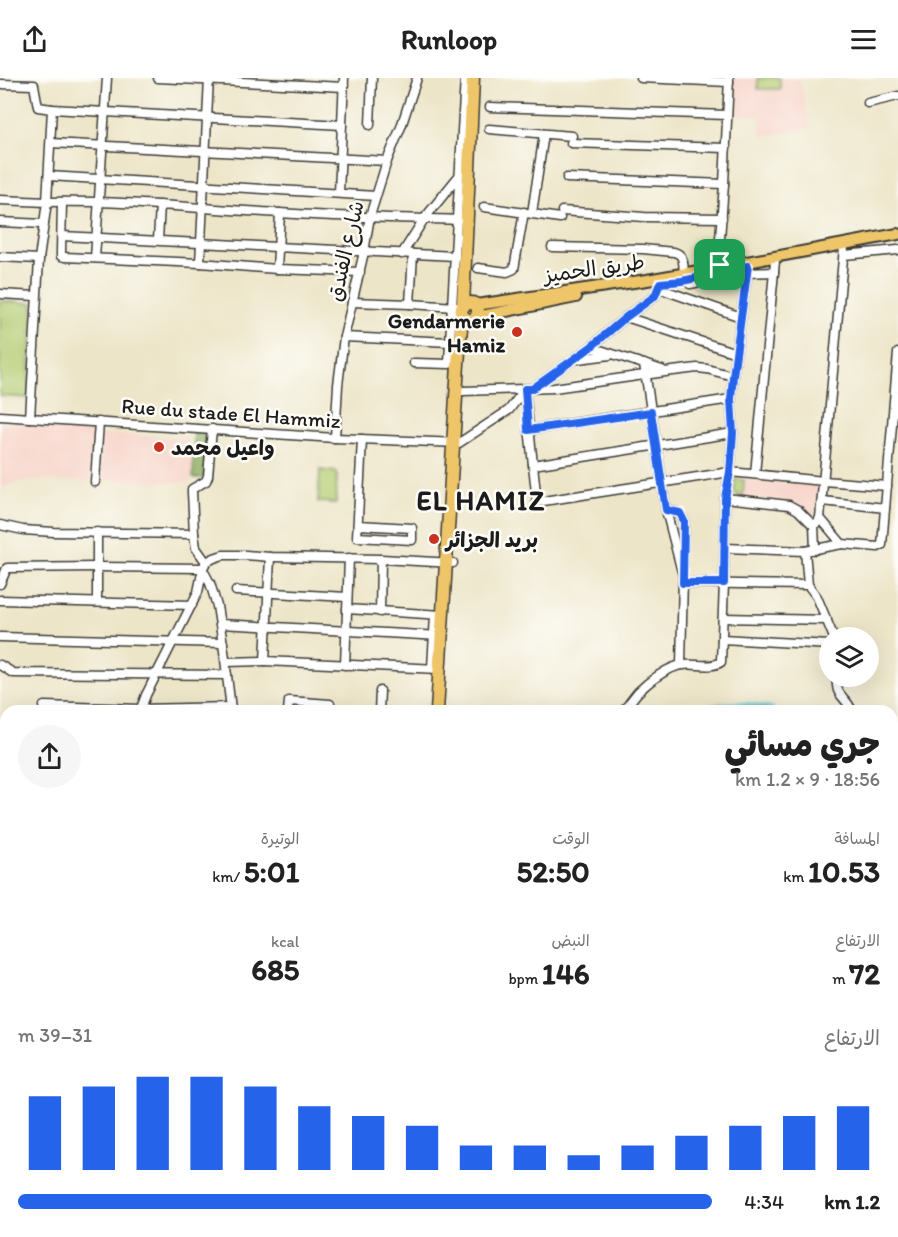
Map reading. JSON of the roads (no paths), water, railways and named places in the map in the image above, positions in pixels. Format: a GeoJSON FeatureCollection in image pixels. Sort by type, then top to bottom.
{"type":"FeatureCollection","features":[{"type":"Feature","properties":{"kind":"highway"},"geometry":{"type":"LineString","coordinates":[[457,443],[458,364],[469,310],[473,78]]}},
{"type":"Feature","properties":{"kind":"highway"},"geometry":{"type":"LineString","coordinates":[[443,705],[449,563],[469,310],[480,78]]}},
{"type":"Feature","properties":{"kind":"highway"},"geometry":{"type":"LineString","coordinates":[[437,705],[435,668],[438,615],[449,563]]}},
{"type":"Feature","properties":{"kind":"main road","name":"طريق الحميز"},"geometry":{"type":"LineString","coordinates":[[469,310],[632,286],[659,286],[747,262],[898,236]]}},
{"type":"Feature","properties":{"kind":"main road","name":"طريق الحميز"},"geometry":{"type":"LineString","coordinates":[[720,269],[748,270],[774,266],[844,251],[898,236]]}},
{"type":"Feature","properties":{"kind":"main road","name":"طريق الحميز"},"geometry":{"type":"LineString","coordinates":[[469,310],[584,289],[689,279]]}},
{"type":"Feature","properties":{"kind":"street"},"geometry":{"type":"LineString","coordinates":[[95,258],[107,78]]}},
{"type":"Feature","properties":{"kind":"street"},"geometry":{"type":"LineString","coordinates":[[158,78],[344,83],[339,194]]}},
{"type":"Feature","properties":{"kind":"street"},"geometry":{"type":"LineString","coordinates":[[370,124],[372,78]]}},
{"type":"Feature","properties":{"kind":"street","name":"شارع الفندق"},"geometry":{"type":"LineString","coordinates":[[335,438],[344,337],[360,272],[370,216],[417,78]]}},
{"type":"Feature","properties":{"kind":"street"},"geometry":{"type":"LineString","coordinates":[[414,363],[449,364],[450,342],[469,310],[455,256],[465,78]]}},
{"type":"Feature","properties":{"kind":"street"},"geometry":{"type":"LineString","coordinates":[[641,78],[729,80],[719,244],[720,269]]}},
{"type":"Feature","properties":{"kind":"street"},"geometry":{"type":"LineString","coordinates":[[200,263],[209,79]]}},
{"type":"Feature","properties":{"kind":"street"},"geometry":{"type":"LineString","coordinates":[[0,84],[34,81],[38,107],[52,110],[342,125]]}},
{"type":"Feature","properties":{"kind":"street"},"geometry":{"type":"LineString","coordinates":[[868,103],[898,96]]}},
{"type":"Feature","properties":{"kind":"street"},"geometry":{"type":"LineString","coordinates":[[490,107],[727,115]]}},
{"type":"Feature","properties":{"kind":"street"},"geometry":{"type":"LineString","coordinates":[[30,418],[36,296],[47,202],[52,110]]}},
{"type":"Feature","properties":{"kind":"street"},"geometry":{"type":"LineString","coordinates":[[489,129],[544,134],[571,140],[726,148]]}},
{"type":"Feature","properties":{"kind":"street"},"geometry":{"type":"LineString","coordinates":[[478,268],[507,272],[514,269],[544,134]]}},
{"type":"Feature","properties":{"kind":"street"},"geometry":{"type":"LineString","coordinates":[[51,143],[387,161]]}},
{"type":"Feature","properties":{"kind":"street"},"geometry":{"type":"LineString","coordinates":[[49,176],[376,196]]}},
{"type":"Feature","properties":{"kind":"street"},"geometry":{"type":"LineString","coordinates":[[402,254],[424,219],[459,176]]}},
{"type":"Feature","properties":{"kind":"street"},"geometry":{"type":"LineString","coordinates":[[567,178],[724,184]]}},
{"type":"Feature","properties":{"kind":"street"},"geometry":{"type":"LineString","coordinates":[[0,200],[99,202],[280,213],[457,220]]}},
{"type":"Feature","properties":{"kind":"street"},"geometry":{"type":"LineString","coordinates":[[62,202],[61,256],[360,272]]}},
{"type":"Feature","properties":{"kind":"street"},"geometry":{"type":"LineString","coordinates":[[158,240],[160,205]]}},
{"type":"Feature","properties":{"kind":"street"},"geometry":{"type":"LineString","coordinates":[[484,207],[528,213],[722,218]]}},
{"type":"Feature","properties":{"kind":"street"},"geometry":{"type":"LineString","coordinates":[[277,269],[280,213]]}},
{"type":"Feature","properties":{"kind":"street"},"geometry":{"type":"LineString","coordinates":[[0,222],[44,224]]}},
{"type":"Feature","properties":{"kind":"street"},"geometry":{"type":"LineString","coordinates":[[62,236],[455,256]]}},
{"type":"Feature","properties":{"kind":"street"},"geometry":{"type":"LineString","coordinates":[[552,247],[643,249],[679,253],[684,260],[689,279],[687,298]]}},
{"type":"Feature","properties":{"kind":"street"},"geometry":{"type":"LineString","coordinates":[[815,550],[817,521],[823,501],[844,251],[898,250]]}},
{"type":"Feature","properties":{"kind":"street"},"geometry":{"type":"LineString","coordinates":[[410,304],[413,254]]}},
{"type":"Feature","properties":{"kind":"street"},"geometry":{"type":"LineString","coordinates":[[0,257],[39,259]]}},
{"type":"Feature","properties":{"kind":"street"},"geometry":{"type":"LineString","coordinates":[[755,474],[774,266]]}},
{"type":"Feature","properties":{"kind":"street"},"geometry":{"type":"LineString","coordinates":[[628,705],[640,691],[668,670],[681,665],[719,664],[721,660],[725,498],[733,433],[731,399],[748,270],[689,279]]}},
{"type":"Feature","properties":{"kind":"street"},"geometry":{"type":"LineString","coordinates":[[457,443],[509,410],[528,389],[591,347],[655,296],[659,286],[741,317]]}},
{"type":"Feature","properties":{"kind":"street"},"geometry":{"type":"LineString","coordinates":[[0,294],[36,296]]}},
{"type":"Feature","properties":{"kind":"street"},"geometry":{"type":"LineString","coordinates":[[352,302],[410,304],[469,310]]}},
{"type":"Feature","properties":{"kind":"street"},"geometry":{"type":"LineString","coordinates":[[626,317],[736,353]]}},
{"type":"Feature","properties":{"kind":"street"},"geometry":{"type":"LineString","coordinates":[[344,337],[450,342]]}},
{"type":"Feature","properties":{"kind":"street"},"geometry":{"type":"LineString","coordinates":[[450,342],[458,364]]}},
{"type":"Feature","properties":{"kind":"street"},"geometry":{"type":"LineString","coordinates":[[591,347],[665,372]]}},
{"type":"Feature","properties":{"kind":"street"},"geometry":{"type":"LineString","coordinates":[[725,548],[805,551],[842,544],[878,547],[882,545],[898,353]]}},
{"type":"Feature","properties":{"kind":"street"},"geometry":{"type":"LineString","coordinates":[[574,359],[612,354]]}},
{"type":"Feature","properties":{"kind":"street"},"geometry":{"type":"LineString","coordinates":[[644,364],[666,510],[683,579]]}},
{"type":"Feature","properties":{"kind":"street"},"geometry":{"type":"LineString","coordinates":[[463,391],[554,388],[697,368],[733,376]]}},
{"type":"Feature","properties":{"kind":"street"},"geometry":{"type":"LineString","coordinates":[[528,389],[528,430],[537,502],[730,472],[887,486]]}},
{"type":"Feature","properties":{"kind":"street"},"geometry":{"type":"LineString","coordinates":[[528,430],[731,399]]}},
{"type":"Feature","properties":{"kind":"street","name":"Rue du stade El Hammiz"},"geometry":{"type":"LineString","coordinates":[[0,416],[335,438],[457,443]]}},
{"type":"Feature","properties":{"kind":"street"},"geometry":{"type":"LineString","coordinates":[[95,482],[99,422]]}},
{"type":"Feature","properties":{"kind":"street"},"geometry":{"type":"LineString","coordinates":[[212,429],[207,481],[192,489],[194,534],[196,548],[217,606],[231,705]]}},
{"type":"Feature","properties":{"kind":"street"},"geometry":{"type":"LineString","coordinates":[[533,465],[733,433]]}},
{"type":"Feature","properties":{"kind":"street"},"geometry":{"type":"LineString","coordinates":[[358,525],[412,528],[412,540],[357,537],[362,439]]}},
{"type":"Feature","properties":{"kind":"street"},"geometry":{"type":"LineString","coordinates":[[725,498],[789,505],[798,510],[809,522],[817,521],[842,544]]}},
{"type":"Feature","properties":{"kind":"street"},"geometry":{"type":"LineString","coordinates":[[823,501],[885,508]]}},
{"type":"Feature","properties":{"kind":"street"},"geometry":{"type":"LineString","coordinates":[[666,510],[680,513],[684,521],[681,665]]}},
{"type":"Feature","properties":{"kind":"street"},"geometry":{"type":"LineString","coordinates":[[0,525],[35,531],[194,534]]}},
{"type":"Feature","properties":{"kind":"street"},"geometry":{"type":"LineString","coordinates":[[97,532],[97,602]]}},
{"type":"Feature","properties":{"kind":"street"},"geometry":{"type":"LineString","coordinates":[[805,551],[808,585],[817,597],[830,627]]}},
{"type":"Feature","properties":{"kind":"street"},"geometry":{"type":"LineString","coordinates":[[0,584],[7,568],[204,567],[223,555],[449,563]]}},
{"type":"Feature","properties":{"kind":"street"},"geometry":{"type":"LineString","coordinates":[[265,661],[270,557]]}},
{"type":"Feature","properties":{"kind":"street"},"geometry":{"type":"LineString","coordinates":[[345,664],[349,558]]}},
{"type":"Feature","properties":{"kind":"street"},"geometry":{"type":"LineString","coordinates":[[380,612],[381,559]]}},
{"type":"Feature","properties":{"kind":"street"},"geometry":{"type":"LineString","coordinates":[[142,705],[198,592],[204,567]]}},
{"type":"Feature","properties":{"kind":"street"},"geometry":{"type":"LineString","coordinates":[[683,579],[724,583],[808,585]]}},
{"type":"Feature","properties":{"kind":"street"},"geometry":{"type":"LineString","coordinates":[[236,591],[347,597]]}},
{"type":"Feature","properties":{"kind":"street"},"geometry":{"type":"LineString","coordinates":[[0,600],[192,605]]}},
{"type":"Feature","properties":{"kind":"street"},"geometry":{"type":"LineString","coordinates":[[347,609],[438,615]]}},
{"type":"Feature","properties":{"kind":"street"},"geometry":{"type":"LineString","coordinates":[[723,618],[827,620]]}},
{"type":"Feature","properties":{"kind":"street"},"geometry":{"type":"LineString","coordinates":[[220,624],[437,636]]}},
{"type":"Feature","properties":{"kind":"street"},"geometry":{"type":"LineString","coordinates":[[0,637],[223,643]]}},
{"type":"Feature","properties":{"kind":"street"},"geometry":{"type":"LineString","coordinates":[[722,639],[819,644]]}},
{"type":"Feature","properties":{"kind":"street"},"geometry":{"type":"LineString","coordinates":[[226,662],[265,661],[435,668]]}},
{"type":"Feature","properties":{"kind":"street"},"geometry":{"type":"LineString","coordinates":[[0,665],[13,673],[227,675]]}},
{"type":"Feature","properties":{"kind":"street"},"geometry":{"type":"LineString","coordinates":[[836,687],[838,693],[849,705]]}},
{"type":"Feature","properties":{"kind":"street"},"geometry":{"type":"LineString","coordinates":[[379,705],[380,691]]}},
{"type":"Feature","properties":{"kind":"street"},"geometry":{"type":"LineString","coordinates":[[289,705],[289,701],[330,705]]}},
{"type":"Feature","properties":{"kind":"place","name":"Gendarmerie Hamiz"},"geometry":{"type":"Point","coordinates":[517,332]}},
{"type":"Feature","properties":{"kind":"place","name":"واعيل محمد"},"geometry":{"type":"Point","coordinates":[159,447]}},
{"type":"Feature","properties":{"kind":"place","name":"بريد الجزائر"},"geometry":{"type":"Point","coordinates":[434,539]}},
{"type":"Feature","properties":{"kind":"district","name":"EL HAMIZ"},"geometry":{"type":"Point","coordinates":[481,500]}}]}
